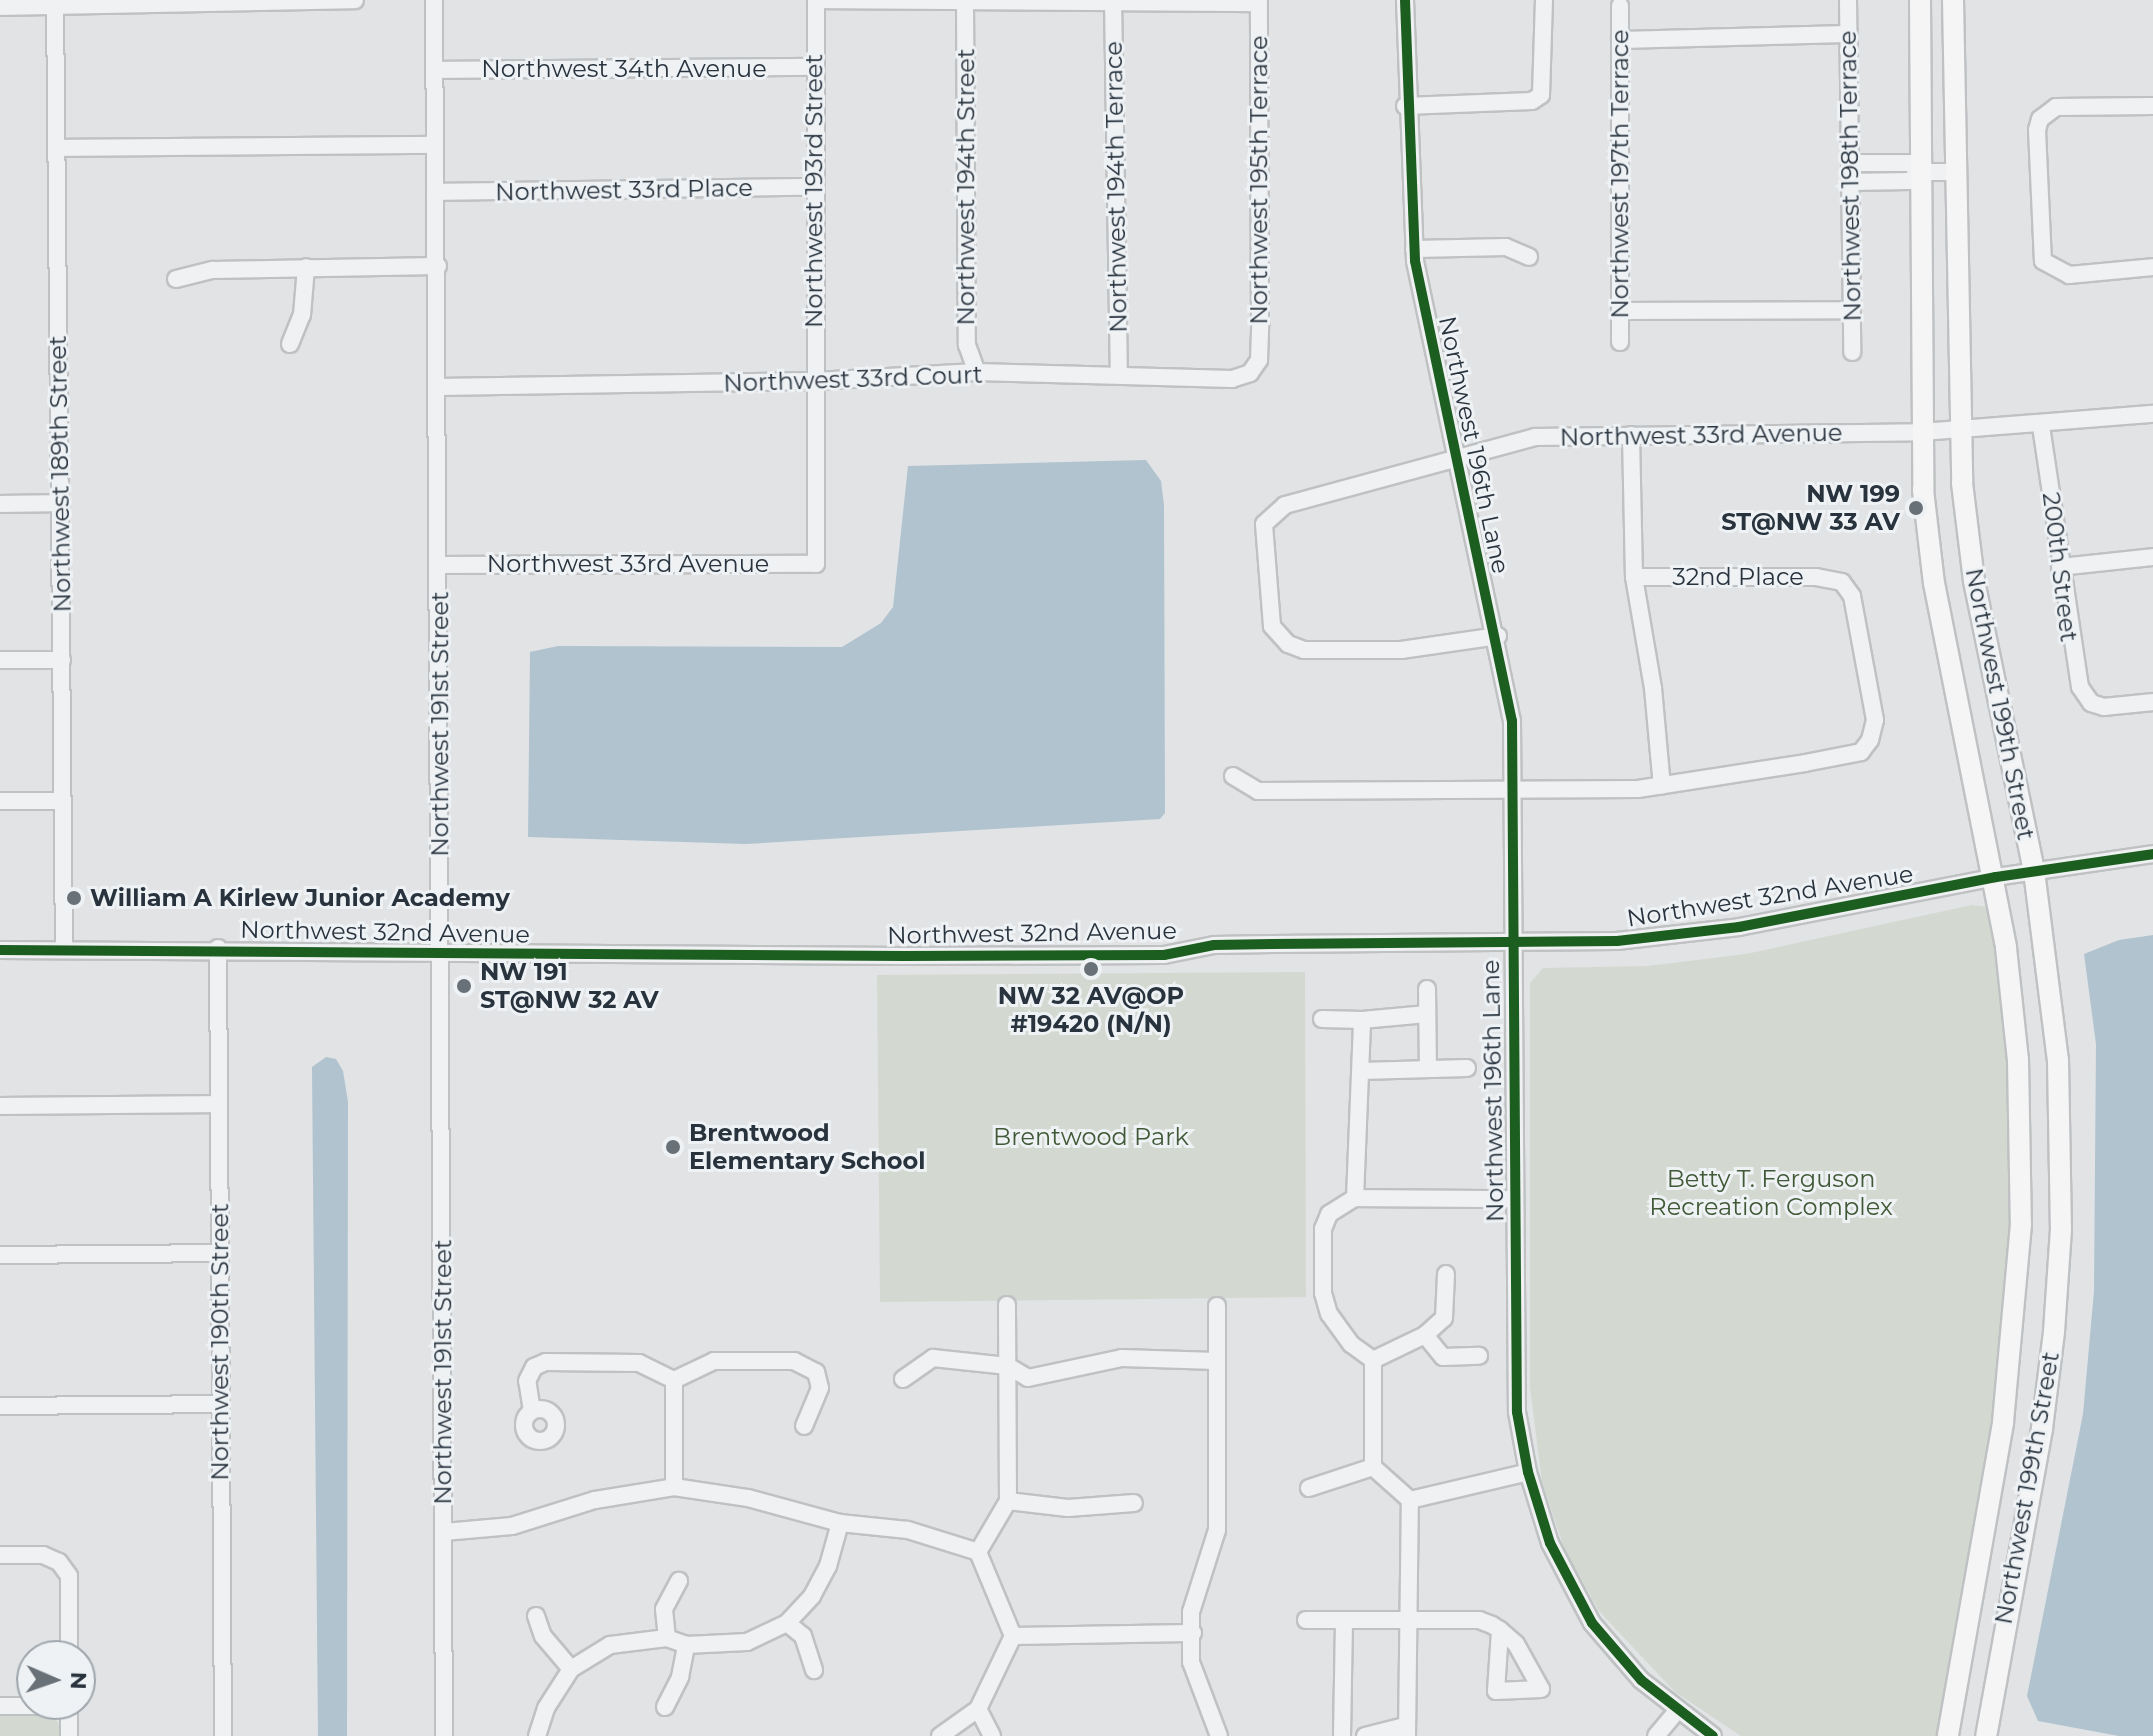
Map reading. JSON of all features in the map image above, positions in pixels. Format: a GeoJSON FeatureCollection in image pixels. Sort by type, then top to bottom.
{"type":"FeatureCollection","features":[{"type":"Feature","properties":{"kind":"main road","name":"Northwest 199th Street"},"geometry":{"type":"LineString","coordinates":[[1920,0],[1922,432],[1934,583],[1996,877],[2018,1060],[2021,1224],[2003,1423],[1948,1736]]}},
{"type":"Feature","properties":{"kind":"main road","name":"Northwest 199th Street"},"geometry":{"type":"LineString","coordinates":[[1953,0],[1958,431],[1974,581],[2034,871],[2058,1060],[2061,1229],[2042,1429],[1986,1736]]}},
{"type":"Feature","properties":{"kind":"street"},"geometry":{"type":"LineString","coordinates":[[0,7],[55,3],[355,0]]}},
{"type":"Feature","properties":{"kind":"street","name":"Northwest 191st Street"},"geometry":{"type":"LineString","coordinates":[[434,0],[438,266],[444,1736]]}},
{"type":"Feature","properties":{"kind":"street"},"geometry":{"type":"LineString","coordinates":[[816,0],[1259,1]]}},
{"type":"Feature","properties":{"kind":"street","name":"Northwest 193rd Street"},"geometry":{"type":"LineString","coordinates":[[816,0],[812,67],[816,564]]}},
{"type":"Feature","properties":{"kind":"street","name":"Northwest 196th Lane"},"geometry":{"type":"LineString","coordinates":[[1405,0],[1405,106],[1414,249],[1476,562],[1498,636],[1512,721],[1515,793],[1511,944],[1517,1412],[1528,1472],[1550,1543],[1592,1623],[1641,1680],[1713,1736]]}},
{"type":"Feature","properties":{"kind":"street"},"geometry":{"type":"LineString","coordinates":[[1405,106],[1532,101],[1541,95],[1544,83],[1544,0]]}},
{"type":"Feature","properties":{"kind":"street","name":"Northwest 198th Terrace"},"geometry":{"type":"LineString","coordinates":[[1848,0],[1852,352]]}},
{"type":"Feature","properties":{"kind":"street","name":"Northwest 194th Street"},"geometry":{"type":"LineString","coordinates":[[965,1],[967,345],[977,372]]}},
{"type":"Feature","properties":{"kind":"street","name":"Northwest 195th Terrace"},"geometry":{"type":"LineString","coordinates":[[1259,1],[1259,360]]}},
{"type":"Feature","properties":{"kind":"street","name":"Northwest 194th Terrace"},"geometry":{"type":"LineString","coordinates":[[1113,2],[1119,375]]}},
{"type":"Feature","properties":{"kind":"street","name":"Northwest 189th Street"},"geometry":{"type":"LineString","coordinates":[[55,3],[64,949]]}},
{"type":"Feature","properties":{"kind":"street","name":"Northwest 197th Terrace"},"geometry":{"type":"LineString","coordinates":[[1620,6],[1620,342]]}},
{"type":"Feature","properties":{"kind":"street"},"geometry":{"type":"LineString","coordinates":[[1620,40],[1847,34]]}},
{"type":"Feature","properties":{"kind":"street","name":"Northwest 34th Avenue"},"geometry":{"type":"LineString","coordinates":[[435,70],[812,67]]}},
{"type":"Feature","properties":{"kind":"street"},"geometry":{"type":"LineString","coordinates":[[2153,106],[2069,105],[2047,113],[2037,130],[2040,250],[2049,267],[2069,275],[2153,267]]}},
{"type":"Feature","properties":{"kind":"street"},"geometry":{"type":"LineString","coordinates":[[57,148],[435,145]]}},
{"type":"Feature","properties":{"kind":"street"},"geometry":{"type":"LineString","coordinates":[[1850,163],[1909,163],[1922,172],[1955,172]]}},
{"type":"Feature","properties":{"kind":"street"},"geometry":{"type":"LineString","coordinates":[[1850,182],[1909,181],[1922,172]]}},
{"type":"Feature","properties":{"kind":"street","name":"Northwest 33rd Place"},"geometry":{"type":"LineString","coordinates":[[436,192],[813,187]]}},
{"type":"Feature","properties":{"kind":"street"},"geometry":{"type":"LineString","coordinates":[[1414,249],[1506,247],[1529,257]]}},
{"type":"Feature","properties":{"kind":"street"},"geometry":{"type":"LineString","coordinates":[[176,279],[213,270],[438,266]]}},
{"type":"Feature","properties":{"kind":"street"},"geometry":{"type":"LineString","coordinates":[[290,344],[302,315],[306,267]]}},
{"type":"Feature","properties":{"kind":"street"},"geometry":{"type":"LineString","coordinates":[[1620,311],[1851,310]]}},
{"type":"Feature","properties":{"kind":"street","name":"Northwest 33rd Court"},"geometry":{"type":"LineString","coordinates":[[438,387],[815,381],[977,372],[1232,379],[1250,373],[1259,360]]}},
{"type":"Feature","properties":{"kind":"street","name":"Northwest 33rd Avenue"},"geometry":{"type":"LineString","coordinates":[[1498,636],[1401,650],[1304,650],[1279,637],[1266,593],[1264,524],[1285,505],[1535,437],[1958,431],[2153,414]]}},
{"type":"Feature","properties":{"kind":"street","name":"200th Street"},"geometry":{"type":"LineString","coordinates":[[2041,426],[2071,654],[2080,687],[2091,703],[2119,707],[2153,702]]}},
{"type":"Feature","properties":{"kind":"street"},"geometry":{"type":"LineString","coordinates":[[1233,776],[1258,791],[1515,793],[1662,786],[1653,688],[1634,577],[1631,435]]}},
{"type":"Feature","properties":{"kind":"street"},"geometry":{"type":"LineString","coordinates":[[0,504],[61,503]]}},
{"type":"Feature","properties":{"kind":"street"},"geometry":{"type":"LineString","coordinates":[[2060,567],[2153,557]]}},
{"type":"Feature","properties":{"kind":"street","name":"Northwest 33rd Avenue"},"geometry":{"type":"LineString","coordinates":[[439,565],[816,564]]}},
{"type":"Feature","properties":{"kind":"street","name":"32nd Place"},"geometry":{"type":"LineString","coordinates":[[1634,577],[1816,577],[1842,582],[1852,596],[1875,720],[1870,740],[1861,752],[1662,786]]}},
{"type":"Feature","properties":{"kind":"street"},"geometry":{"type":"LineString","coordinates":[[0,660],[62,660]]}},
{"type":"Feature","properties":{"kind":"street"},"geometry":{"type":"LineString","coordinates":[[0,801],[63,801]]}},
{"type":"Feature","properties":{"kind":"street","name":"Northwest 32nd Avenue"},"geometry":{"type":"LineString","coordinates":[[0,950],[218,948],[1164,955],[1243,944],[1511,944],[1694,933],[1996,877],[2153,854]]}},
{"type":"Feature","properties":{"kind":"street","name":"Northwest 190th Street"},"geometry":{"type":"LineString","coordinates":[[218,948],[223,1736]]}},
{"type":"Feature","properties":{"kind":"street"},"geometry":{"type":"LineString","coordinates":[[1427,989],[1428,1069]]}},
{"type":"Feature","properties":{"kind":"street"},"geometry":{"type":"LineString","coordinates":[[1322,1019],[1362,1020],[1427,1014]]}},
{"type":"Feature","properties":{"kind":"street"},"geometry":{"type":"LineString","coordinates":[[1355,1198],[1362,1020]]}},
{"type":"Feature","properties":{"kind":"street"},"geometry":{"type":"LineString","coordinates":[[1361,1071],[1467,1068]]}},
{"type":"Feature","properties":{"kind":"street"},"geometry":{"type":"LineString","coordinates":[[0,1106],[218,1104]]}},
{"type":"Feature","properties":{"kind":"street"},"geometry":{"type":"LineString","coordinates":[[1373,1360],[1351,1344],[1329,1314],[1323,1293],[1323,1229],[1329,1214],[1355,1198],[1514,1199]]}},
{"type":"Feature","properties":{"kind":"street"},"geometry":{"type":"LineString","coordinates":[[0,1255],[220,1253]]}},
{"type":"Feature","properties":{"kind":"street"},"geometry":{"type":"LineString","coordinates":[[1373,1360],[1425,1335],[1444,1318],[1446,1274]]}},
{"type":"Feature","properties":{"kind":"street"},"geometry":{"type":"LineString","coordinates":[[978,1552],[1008,1501],[1007,1305]]}},
{"type":"Feature","properties":{"kind":"street"},"geometry":{"type":"LineString","coordinates":[[1217,1306],[1217,1530],[1191,1612],[1191,1662],[1219,1736]]}},
{"type":"Feature","properties":{"kind":"street"},"geometry":{"type":"LineString","coordinates":[[1425,1335],[1443,1357],[1479,1356]]}},
{"type":"Feature","properties":{"kind":"street"},"geometry":{"type":"LineString","coordinates":[[903,1379],[933,1358],[1008,1366],[1028,1378],[1122,1358],[1216,1361]]}},
{"type":"Feature","properties":{"kind":"street"},"geometry":{"type":"LineString","coordinates":[[1365,1736],[1406,1731],[1410,1500],[1373,1467],[1373,1360]]}},
{"type":"Feature","properties":{"kind":"street"},"geometry":{"type":"LineString","coordinates":[[674,1380],[714,1361],[794,1361],[816,1372],[820,1388],[804,1426]]}},
{"type":"Feature","properties":{"kind":"street"},"geometry":{"type":"LineString","coordinates":[[532,1411],[527,1381],[534,1367],[546,1362],[639,1363],[674,1380]]}},
{"type":"Feature","properties":{"kind":"street"},"geometry":{"type":"LineString","coordinates":[[674,1380],[674,1487]]}},
{"type":"Feature","properties":{"kind":"street"},"geometry":{"type":"LineString","coordinates":[[0,1406],[221,1404]]}},
{"type":"Feature","properties":{"kind":"street"},"geometry":{"type":"LineString","coordinates":[[1309,1488],[1373,1467]]}},
{"type":"Feature","properties":{"kind":"street"},"geometry":{"type":"LineString","coordinates":[[1410,1500],[1528,1472]]}},
{"type":"Feature","properties":{"kind":"street"},"geometry":{"type":"LineString","coordinates":[[444,1532],[512,1526],[595,1500],[674,1487],[748,1498],[840,1523],[908,1530],[978,1552],[1013,1636],[978,1709],[940,1736]]}},
{"type":"Feature","properties":{"kind":"street"},"geometry":{"type":"LineString","coordinates":[[1008,1501],[1068,1508],[1134,1503]]}},
{"type":"Feature","properties":{"kind":"street"},"geometry":{"type":"LineString","coordinates":[[537,1736],[546,1708],[571,1669],[610,1645],[667,1638],[686,1645],[747,1642],[787,1623],[812,1596],[828,1566],[840,1523]]}},
{"type":"Feature","properties":{"kind":"street"},"geometry":{"type":"LineString","coordinates":[[0,1555],[43,1555],[59,1562],[69,1576],[69,1640]]}},
{"type":"Feature","properties":{"kind":"street"},"geometry":{"type":"LineString","coordinates":[[667,1638],[664,1609],[679,1581]]}},
{"type":"Feature","properties":{"kind":"street"},"geometry":{"type":"LineString","coordinates":[[536,1616],[543,1636],[571,1669]]}},
{"type":"Feature","properties":{"kind":"street"},"geometry":{"type":"LineString","coordinates":[[1306,1620],[1479,1620],[1500,1630]]}},
{"type":"Feature","properties":{"kind":"street"},"geometry":{"type":"LineString","coordinates":[[1342,1736],[1344,1620]]}},
{"type":"Feature","properties":{"kind":"street"},"geometry":{"type":"LineString","coordinates":[[787,1623],[803,1636],[814,1670]]}},
{"type":"Feature","properties":{"kind":"street"},"geometry":{"type":"LineString","coordinates":[[1013,1636],[1193,1633]]}},
{"type":"Feature","properties":{"kind":"street"},"geometry":{"type":"LineString","coordinates":[[665,1707],[680,1677],[686,1645]]}},
{"type":"Feature","properties":{"kind":"street"},"geometry":{"type":"LineString","coordinates":[[978,1709],[992,1736]]}},
{"type":"Feature","properties":{"kind":"street"},"geometry":{"type":"LineString","coordinates":[[1656,1736],[1678,1710]]}},
{"type":"Feature","properties":{"kind":"green space","name":"Betty T. Ferguson Recreation Complex"},"geometry":{"type":"Polygon","coordinates":[[[1972,905],[1988,907],[1993,915],[2005,1023],[2010,1195],[2007,1297],[1987,1474],[1937,1736],[1741,1736],[1675,1692],[1599,1611],[1565,1550],[1542,1482],[1530,1387],[1530,983],[1543,968],[1648,966],[1746,954],[1972,905]]]}},
{"type":"Feature","properties":{"kind":"green space","name":"Brentwood Park"},"geometry":{"type":"Polygon","coordinates":[[[1305,972],[1306,1297],[880,1302],[877,975],[1305,972]]]}},
{"type":"Feature","properties":{"kind":"green space"},"geometry":{"type":"Polygon","coordinates":[[[0,1714],[16,1714],[16,1720],[55,1720],[61,1736],[0,1736],[0,1714]]]}},
{"type":"Feature","properties":{"kind":"water"},"geometry":{"type":"Polygon","coordinates":[[[1146,460],[1161,481],[1164,505],[1165,813],[1160,819],[746,844],[528,837],[530,652],[558,646],[842,647],[881,623],[893,607],[908,466],[1146,460]]]}},
{"type":"Feature","properties":{"kind":"water"},"geometry":{"type":"Polygon","coordinates":[[[2153,935],[2153,1736],[2119,1736],[2038,1721],[2027,1696],[2083,1414],[2094,1291],[2096,1044],[2084,954],[2119,940],[2153,935]]]}},
{"type":"Feature","properties":{"kind":"water"},"geometry":{"type":"Polygon","coordinates":[[[326,1057],[336,1059],[343,1071],[348,1102],[347,1736],[318,1736],[312,1067],[326,1057]]]}},
{"type":"Feature","properties":{"kind":"cycle path"},"geometry":{"type":"LineString","coordinates":[[1405,0],[1415,261],[1512,721],[1517,1412],[1528,1472],[1550,1543],[1592,1623],[1641,1680],[1713,1736]]}},
{"type":"Feature","properties":{"kind":"cycle path"},"geometry":{"type":"LineString","coordinates":[[0,950],[1164,955],[1214,945],[1617,941],[1739,927],[1996,877],[2153,854]]}},
{"type":"Feature","properties":{"kind":"place","name":"NW 199 ST@NW 33 AV"},"geometry":{"type":"Point","coordinates":[1916,508]}},
{"type":"Feature","properties":{"kind":"place","name":"William A Kirlew Junior Academy"},"geometry":{"type":"Point","coordinates":[74,898]}},
{"type":"Feature","properties":{"kind":"place","name":"NW 32 AV@OP #19420 (N/N)"},"geometry":{"type":"Point","coordinates":[1091,969]}},
{"type":"Feature","properties":{"kind":"place","name":"NW 191 ST@NW 32 AV"},"geometry":{"type":"Point","coordinates":[464,986]}},
{"type":"Feature","properties":{"kind":"place","name":"Brentwood Elementary School"},"geometry":{"type":"Point","coordinates":[673,1147]}}]}
